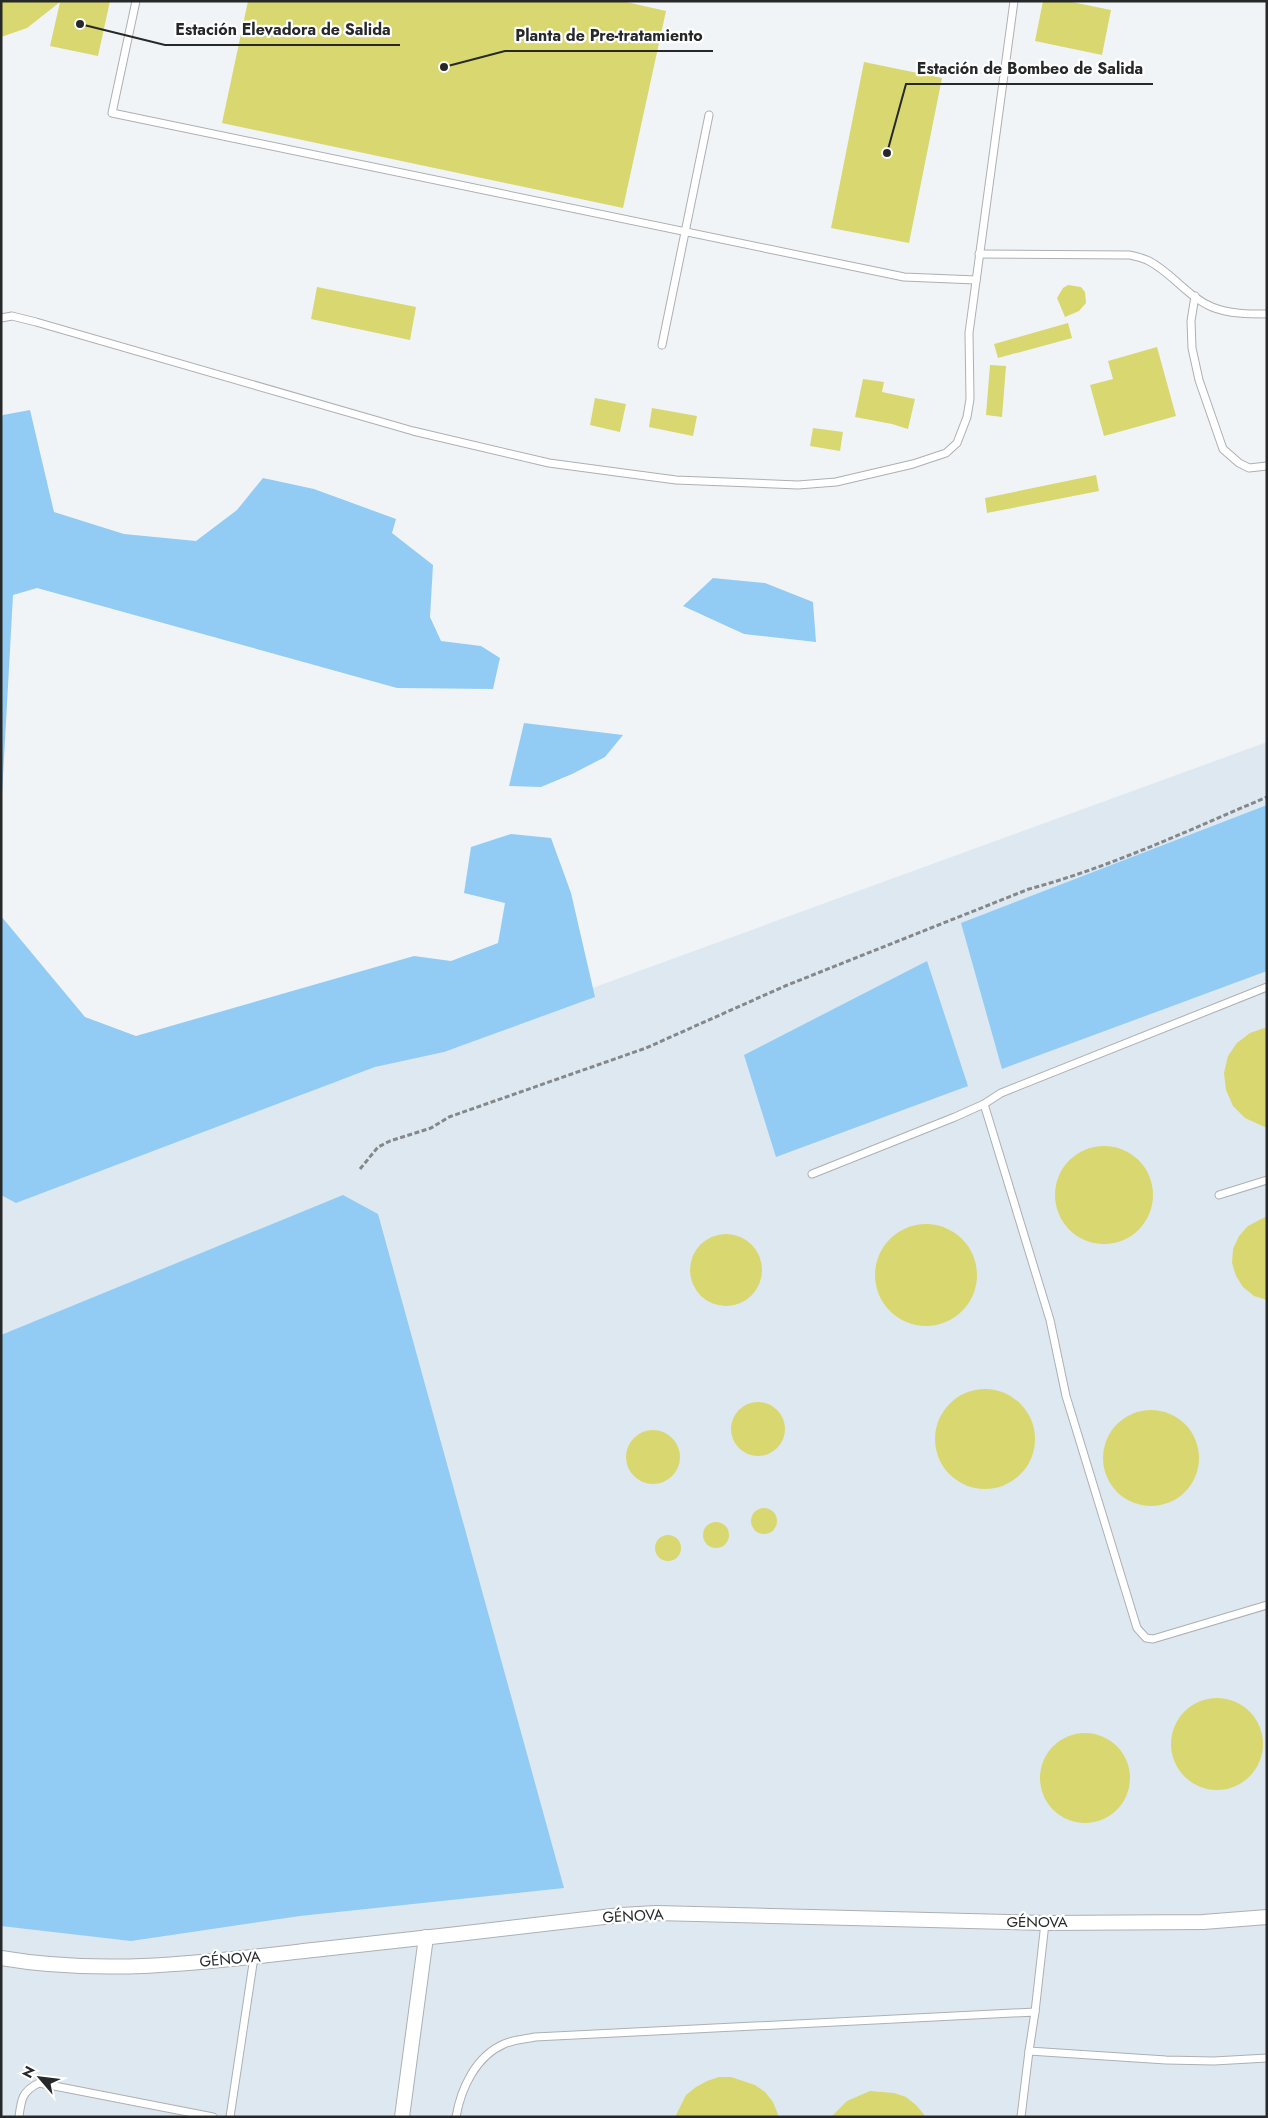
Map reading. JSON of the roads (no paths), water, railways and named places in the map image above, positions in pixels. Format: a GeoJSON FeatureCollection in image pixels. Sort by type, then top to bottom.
{"type":"FeatureCollection","features":[{"type":"Feature","properties":{"kind":"street","name":"GÉNOVA"},"geometry":{"type":"LineString","coordinates":[[1,1958],[57,1966],[91,1968],[164,1965],[254,1957],[621,1915],[656,1913],[1045,1923],[1203,1922],[1267,1917]]}},
{"type":"Feature","properties":{"kind":"street"},"geometry":{"type":"LineString","coordinates":[[402,2117],[426,1937]]}},
{"type":"Feature","properties":{"kind":"lane"},"geometry":{"type":"LineString","coordinates":[[136,1],[112,112],[904,277],[976,280]]}},
{"type":"Feature","properties":{"kind":"lane"},"geometry":{"type":"LineString","coordinates":[[1,318],[12,316],[36,322],[413,430],[549,463],[676,480],[798,484],[836,482],[913,464],[946,454],[957,443],[967,417],[970,399],[969,333],[1014,1]]}},
{"type":"Feature","properties":{"kind":"lane"},"geometry":{"type":"LineString","coordinates":[[662,345],[709,114]]}},
{"type":"Feature","properties":{"kind":"lane"},"geometry":{"type":"LineString","coordinates":[[979,254],[1130,255],[1148,261],[1158,267],[1195,296],[1214,308],[1237,313],[1267,314]]}},
{"type":"Feature","properties":{"kind":"lane"},"geometry":{"type":"LineString","coordinates":[[1195,296],[1192,321],[1192,348],[1199,380],[1224,449],[1239,463],[1250,468],[1267,466]]}},
{"type":"Feature","properties":{"kind":"lane"},"geometry":{"type":"LineString","coordinates":[[812,1174],[984,1104],[1001,1093],[1267,987]]}},
{"type":"Feature","properties":{"kind":"lane"},"geometry":{"type":"LineString","coordinates":[[984,1104],[1050,1320],[1066,1396],[1137,1628],[1146,1638],[1153,1640],[1267,1605]]}},
{"type":"Feature","properties":{"kind":"lane"},"geometry":{"type":"LineString","coordinates":[[1219,1195],[1267,1180]]}},
{"type":"Feature","properties":{"kind":"lane"},"geometry":{"type":"LineString","coordinates":[[1022,2117],[1045,1923]]}},
{"type":"Feature","properties":{"kind":"lane"},"geometry":{"type":"LineString","coordinates":[[230,2117],[254,1957]]}},
{"type":"Feature","properties":{"kind":"lane"},"geometry":{"type":"LineString","coordinates":[[456,2117],[463,2088],[475,2069],[489,2053],[505,2044],[535,2037],[1035,2012]]}},
{"type":"Feature","properties":{"kind":"lane"},"geometry":{"type":"LineString","coordinates":[[1029,2051],[1166,2060],[1214,2061],[1267,2058]]}},
{"type":"Feature","properties":{"kind":"lane"},"geometry":{"type":"LineString","coordinates":[[18,2117],[21,2101],[28,2088],[38,2083],[213,2117]]}},
{"type":"Feature","properties":{"kind":"place","name":"Estación Elevadora de Salida"},"geometry":{"type":"Point","coordinates":[80,24]}},
{"type":"Feature","properties":{"kind":"place","name":"Planta de Pre-tratamiento"},"geometry":{"type":"Point","coordinates":[444,67]}},
{"type":"Feature","properties":{"kind":"place","name":"Estación de Bombeo de Salida"},"geometry":{"type":"Point","coordinates":[887,153]}}]}
